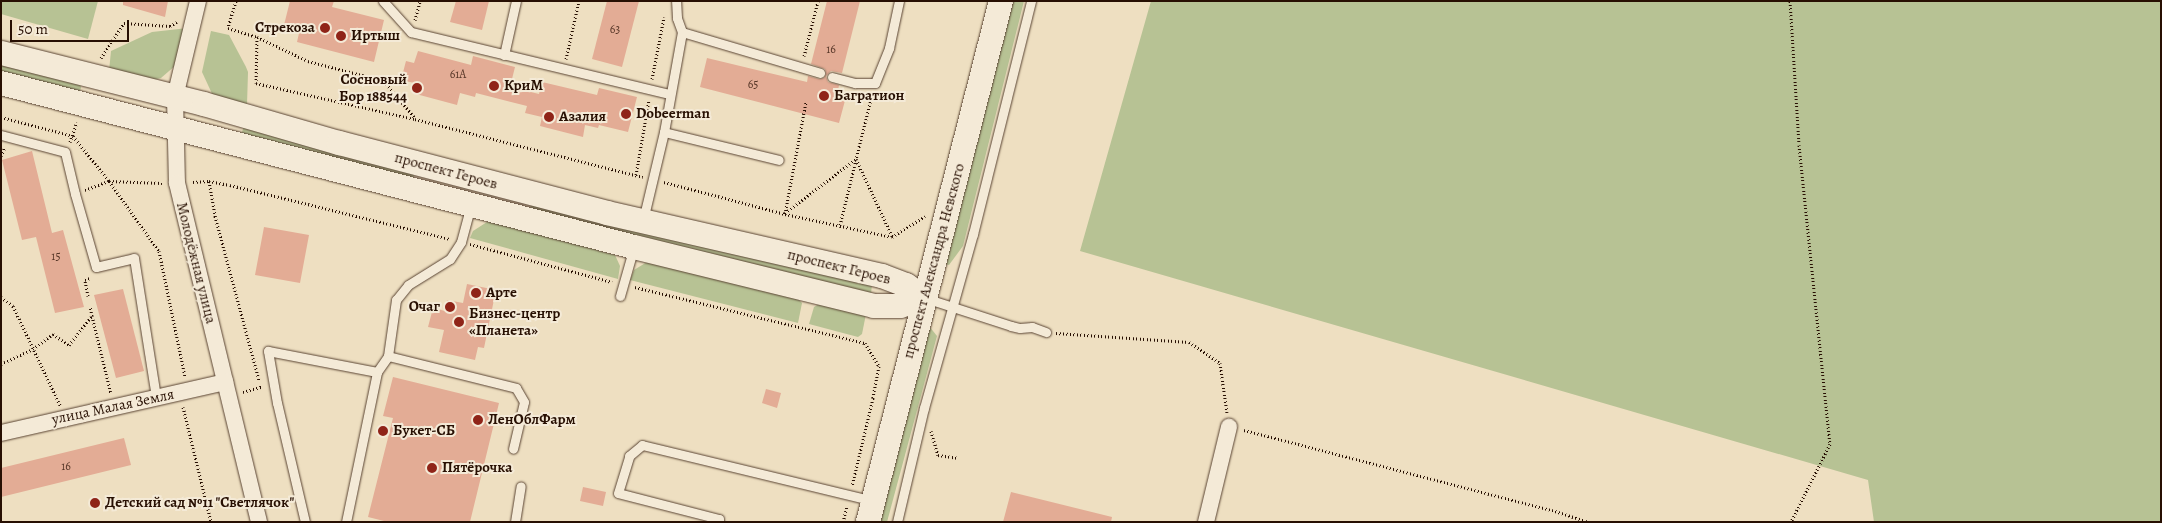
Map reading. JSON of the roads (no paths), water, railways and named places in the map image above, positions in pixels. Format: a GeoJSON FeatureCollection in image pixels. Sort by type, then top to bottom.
{"type":"FeatureCollection","features":[{"type":"Feature","properties":{"kind":"main road","name":"проспект Александра Невского"},"geometry":{"type":"LineString","coordinates":[[871,511],[1001,1]]}},
{"type":"Feature","properties":{"kind":"main road","name":"проспект Героев"},"geometry":{"type":"LineString","coordinates":[[1,53],[175,97],[339,143],[643,220],[882,276],[906,285],[925,298]]}},
{"type":"Feature","properties":{"kind":"main road","name":"проспект Героев"},"geometry":{"type":"LineString","coordinates":[[1,83],[634,247],[874,306],[900,306],[925,298]]}},
{"type":"Feature","properties":{"kind":"street","name":"Молодёжная улица"},"geometry":{"type":"LineString","coordinates":[[198,1],[175,97],[174,128],[177,183],[259,522]]}},
{"type":"Feature","properties":{"kind":"street","name":"улица Малая Земля"},"geometry":{"type":"LineString","coordinates":[[1,432],[225,382]]}},
{"type":"Feature","properties":{"kind":"street"},"geometry":{"type":"LineString","coordinates":[[1206,522],[1229,427]]}},
{"type":"Feature","properties":{"kind":"lane"},"geometry":{"type":"LineString","coordinates":[[383,1],[411,32],[564,67],[670,94]]}},
{"type":"Feature","properties":{"kind":"lane"},"geometry":{"type":"LineString","coordinates":[[504,54],[516,1]]}},
{"type":"Feature","properties":{"kind":"lane"},"geometry":{"type":"LineString","coordinates":[[643,220],[664,132],[682,32],[676,18],[676,1]]}},
{"type":"Feature","properties":{"kind":"lane"},"geometry":{"type":"LineString","coordinates":[[832,77],[855,83],[875,83],[889,48],[898,1]]}},
{"type":"Feature","properties":{"kind":"lane"},"geometry":{"type":"LineString","coordinates":[[897,522],[951,306],[973,234],[1031,1]]}},
{"type":"Feature","properties":{"kind":"lane"},"geometry":{"type":"LineString","coordinates":[[682,32],[820,73]]}},
{"type":"Feature","properties":{"kind":"lane"},"geometry":{"type":"LineString","coordinates":[[664,132],[779,160]]}},
{"type":"Feature","properties":{"kind":"lane"},"geometry":{"type":"LineString","coordinates":[[1,135],[66,152],[75,194],[96,267],[134,258],[156,397]]}},
{"type":"Feature","properties":{"kind":"lane"},"geometry":{"type":"LineString","coordinates":[[346,522],[377,372],[388,356],[396,300],[408,285],[450,258],[461,242],[472,205]]}},
{"type":"Feature","properties":{"kind":"lane"},"geometry":{"type":"LineString","coordinates":[[620,296],[634,247]]}},
{"type":"Feature","properties":{"kind":"lane"},"geometry":{"type":"LineString","coordinates":[[925,298],[1011,326],[1020,328],[1032,327],[1046,332]]}},
{"type":"Feature","properties":{"kind":"lane"},"geometry":{"type":"LineString","coordinates":[[305,522],[276,403],[268,351],[377,372]]}},
{"type":"Feature","properties":{"kind":"lane"},"geometry":{"type":"LineString","coordinates":[[388,356],[516,388],[524,402],[514,449]]}},
{"type":"Feature","properties":{"kind":"lane"},"geometry":{"type":"LineString","coordinates":[[719,522],[719,519],[618,493],[629,456],[642,445],[850,495],[871,511]]}},
{"type":"Feature","properties":{"kind":"lane"},"geometry":{"type":"LineString","coordinates":[[515,522],[521,486]]}},
{"type":"Feature","properties":{"kind":"place","name":"Стрекоза"},"geometry":{"type":"Point","coordinates":[325,28]}},
{"type":"Feature","properties":{"kind":"place","name":"Иртыш"},"geometry":{"type":"Point","coordinates":[341,36]}},
{"type":"Feature","properties":{"kind":"place","name":"КриМ"},"geometry":{"type":"Point","coordinates":[494,86]}},
{"type":"Feature","properties":{"kind":"place","name":"Сосновый Бор 188544"},"geometry":{"type":"Point","coordinates":[417,88]}},
{"type":"Feature","properties":{"kind":"place","name":"Багратион"},"geometry":{"type":"Point","coordinates":[824,96]}},
{"type":"Feature","properties":{"kind":"place","name":"Dobeerman"},"geometry":{"type":"Point","coordinates":[626,114]}},
{"type":"Feature","properties":{"kind":"place","name":"Азалия"},"geometry":{"type":"Point","coordinates":[549,117]}},
{"type":"Feature","properties":{"kind":"place","name":"Арте"},"geometry":{"type":"Point","coordinates":[476,293]}},
{"type":"Feature","properties":{"kind":"place","name":"Очаг"},"geometry":{"type":"Point","coordinates":[450,307]}},
{"type":"Feature","properties":{"kind":"place","name":"Бизнес-центр «Планета»"},"geometry":{"type":"Point","coordinates":[459,322]}},
{"type":"Feature","properties":{"kind":"place","name":"ЛенОблФарм"},"geometry":{"type":"Point","coordinates":[478,420]}},
{"type":"Feature","properties":{"kind":"place","name":"Букет-СБ"},"geometry":{"type":"Point","coordinates":[383,431]}},
{"type":"Feature","properties":{"kind":"place","name":"Пятёрочка"},"geometry":{"type":"Point","coordinates":[432,468]}},
{"type":"Feature","properties":{"kind":"place","name":"Детский сад №11 \"Светлячок\""},"geometry":{"type":"Point","coordinates":[95,503]}}]}
